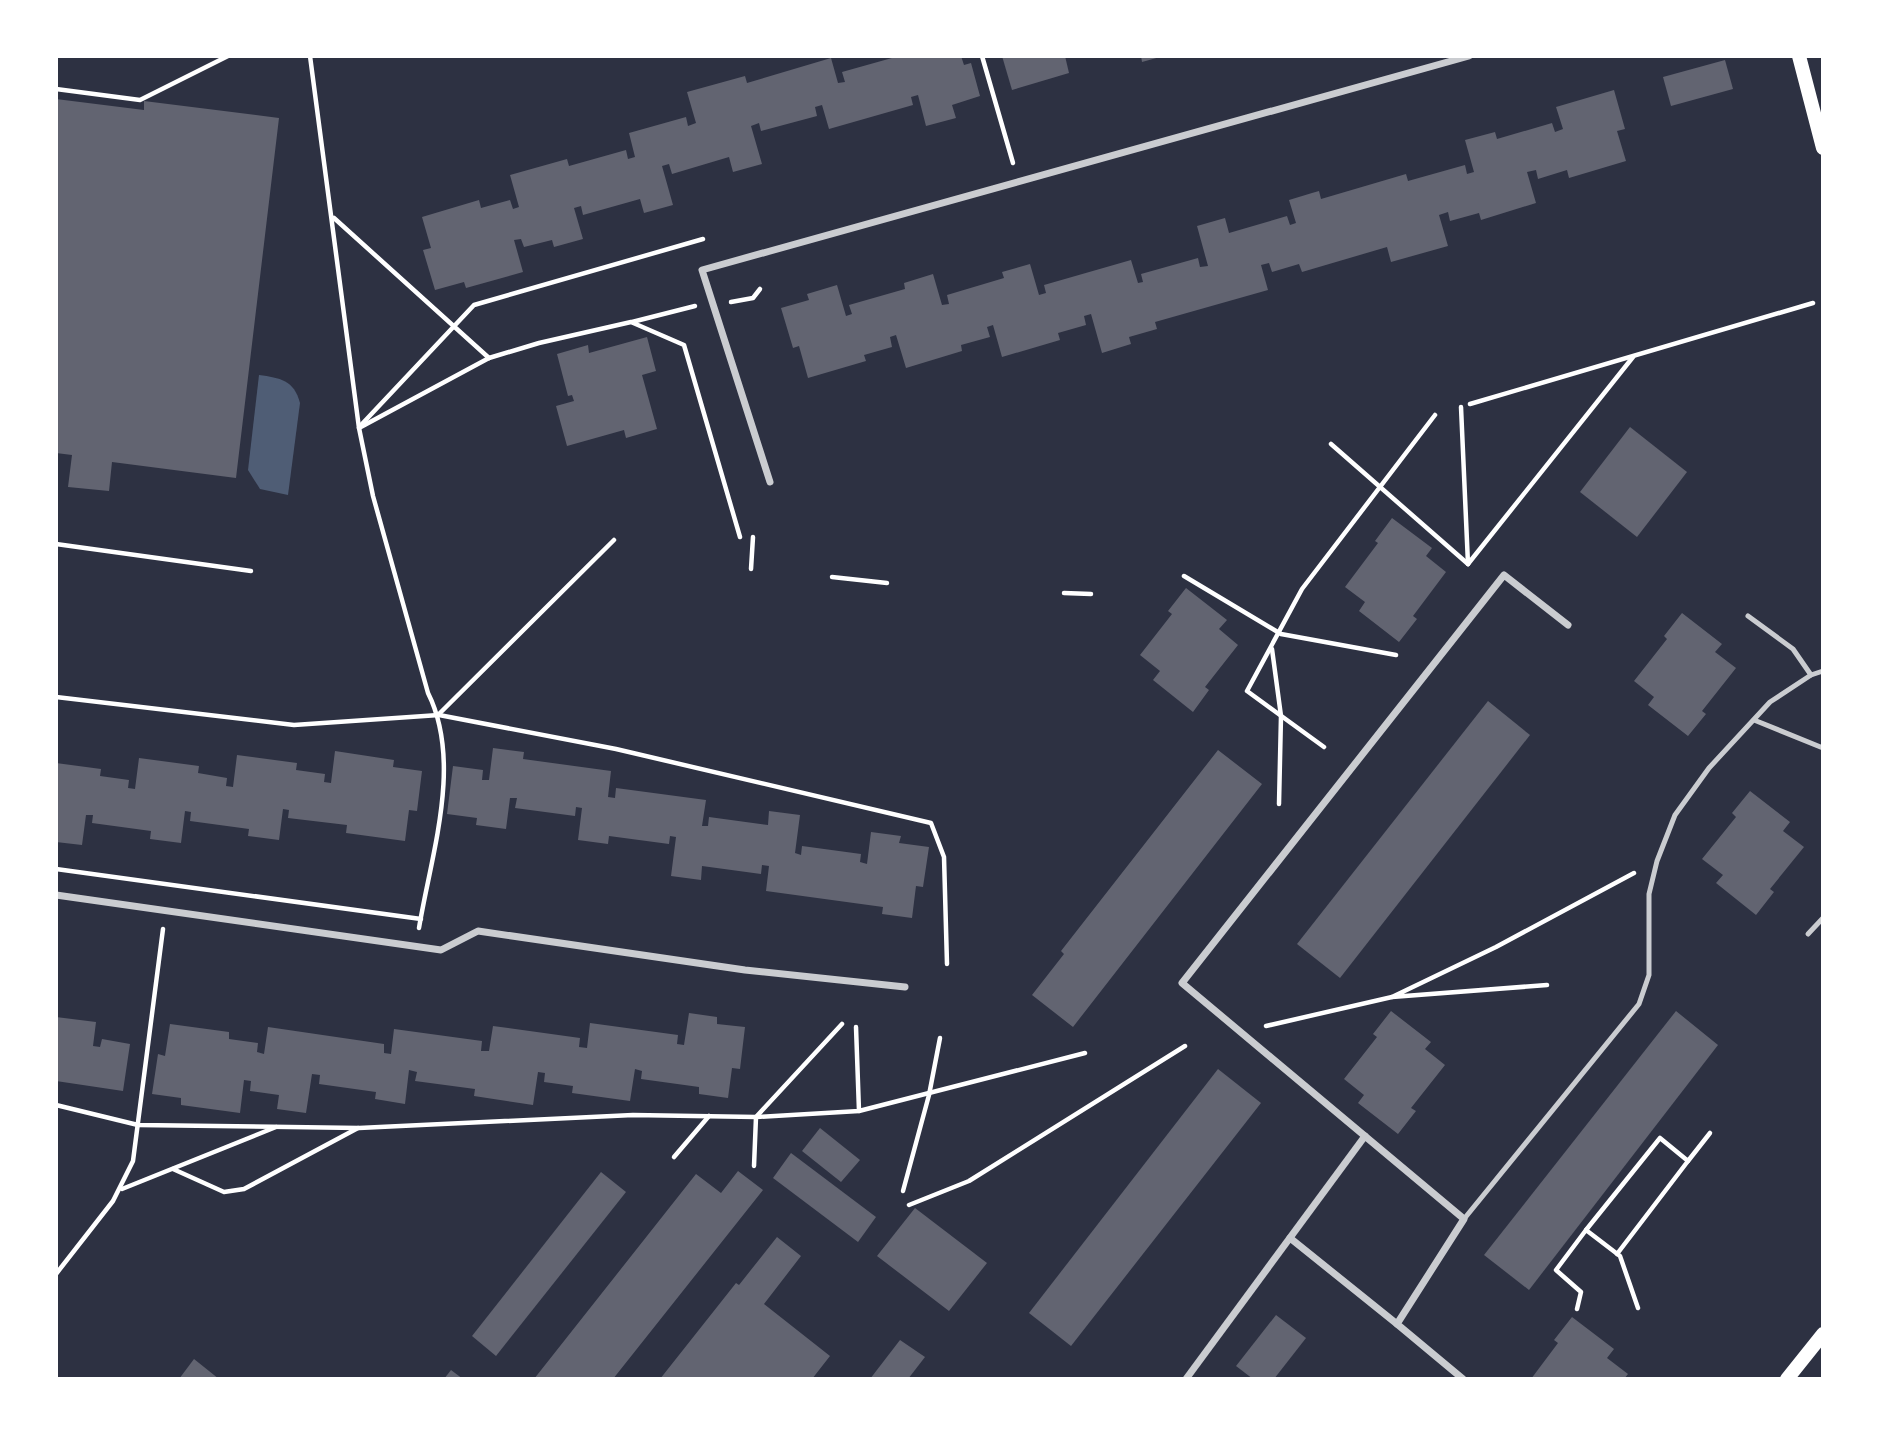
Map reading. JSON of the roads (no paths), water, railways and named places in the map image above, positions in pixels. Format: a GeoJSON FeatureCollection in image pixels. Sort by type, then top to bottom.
{"type":"FeatureCollection","features":[{"type":"Feature","properties":{"kind":"main road"},"geometry":{"type":"LineString","coordinates":[[1800,56],[1823,148]]}},
{"type":"Feature","properties":{"kind":"main road"},"geometry":{"type":"LineString","coordinates":[[1787,1379],[1823,1334]]}},
{"type":"Feature","properties":{"kind":"street"},"geometry":{"type":"LineString","coordinates":[[770,482],[715,303],[702,270],[1469,56]]}},
{"type":"Feature","properties":{"kind":"street"},"geometry":{"type":"LineString","coordinates":[[1397,1324],[1464,1219],[1182,983],[1504,575],[1568,625]]}},
{"type":"Feature","properties":{"kind":"street"},"geometry":{"type":"LineString","coordinates":[[56,895],[441,950],[478,931],[745,970],[905,987]]}},
{"type":"Feature","properties":{"kind":"street"},"geometry":{"type":"LineString","coordinates":[[1186,1379],[1365,1136]]}},
{"type":"Feature","properties":{"kind":"street"},"geometry":{"type":"LineString","coordinates":[[1290,1238],[1463,1379]]}},
{"type":"Feature","properties":{"kind":"lane"},"geometry":{"type":"LineString","coordinates":[[1748,616],[1793,649],[1811,675]]}},
{"type":"Feature","properties":{"kind":"lane"},"geometry":{"type":"LineString","coordinates":[[1464,1219],[1639,1004],[1648,975],[1649,894],[1657,860],[1675,814],[1709,768],[1770,702],[1811,675],[1823,671]]}},
{"type":"Feature","properties":{"kind":"lane"},"geometry":{"type":"LineString","coordinates":[[1754,720],[1823,748]]}},
{"type":"Feature","properties":{"kind":"lane"},"geometry":{"type":"LineString","coordinates":[[1808,934],[1823,918]]}},
{"type":"Feature","properties":{"kind":"water"},"geometry":{"type":"Polygon","coordinates":[[[259,375],[273,377],[290,385],[300,403],[288,495],[260,489],[248,470],[259,375]]]}}]}
